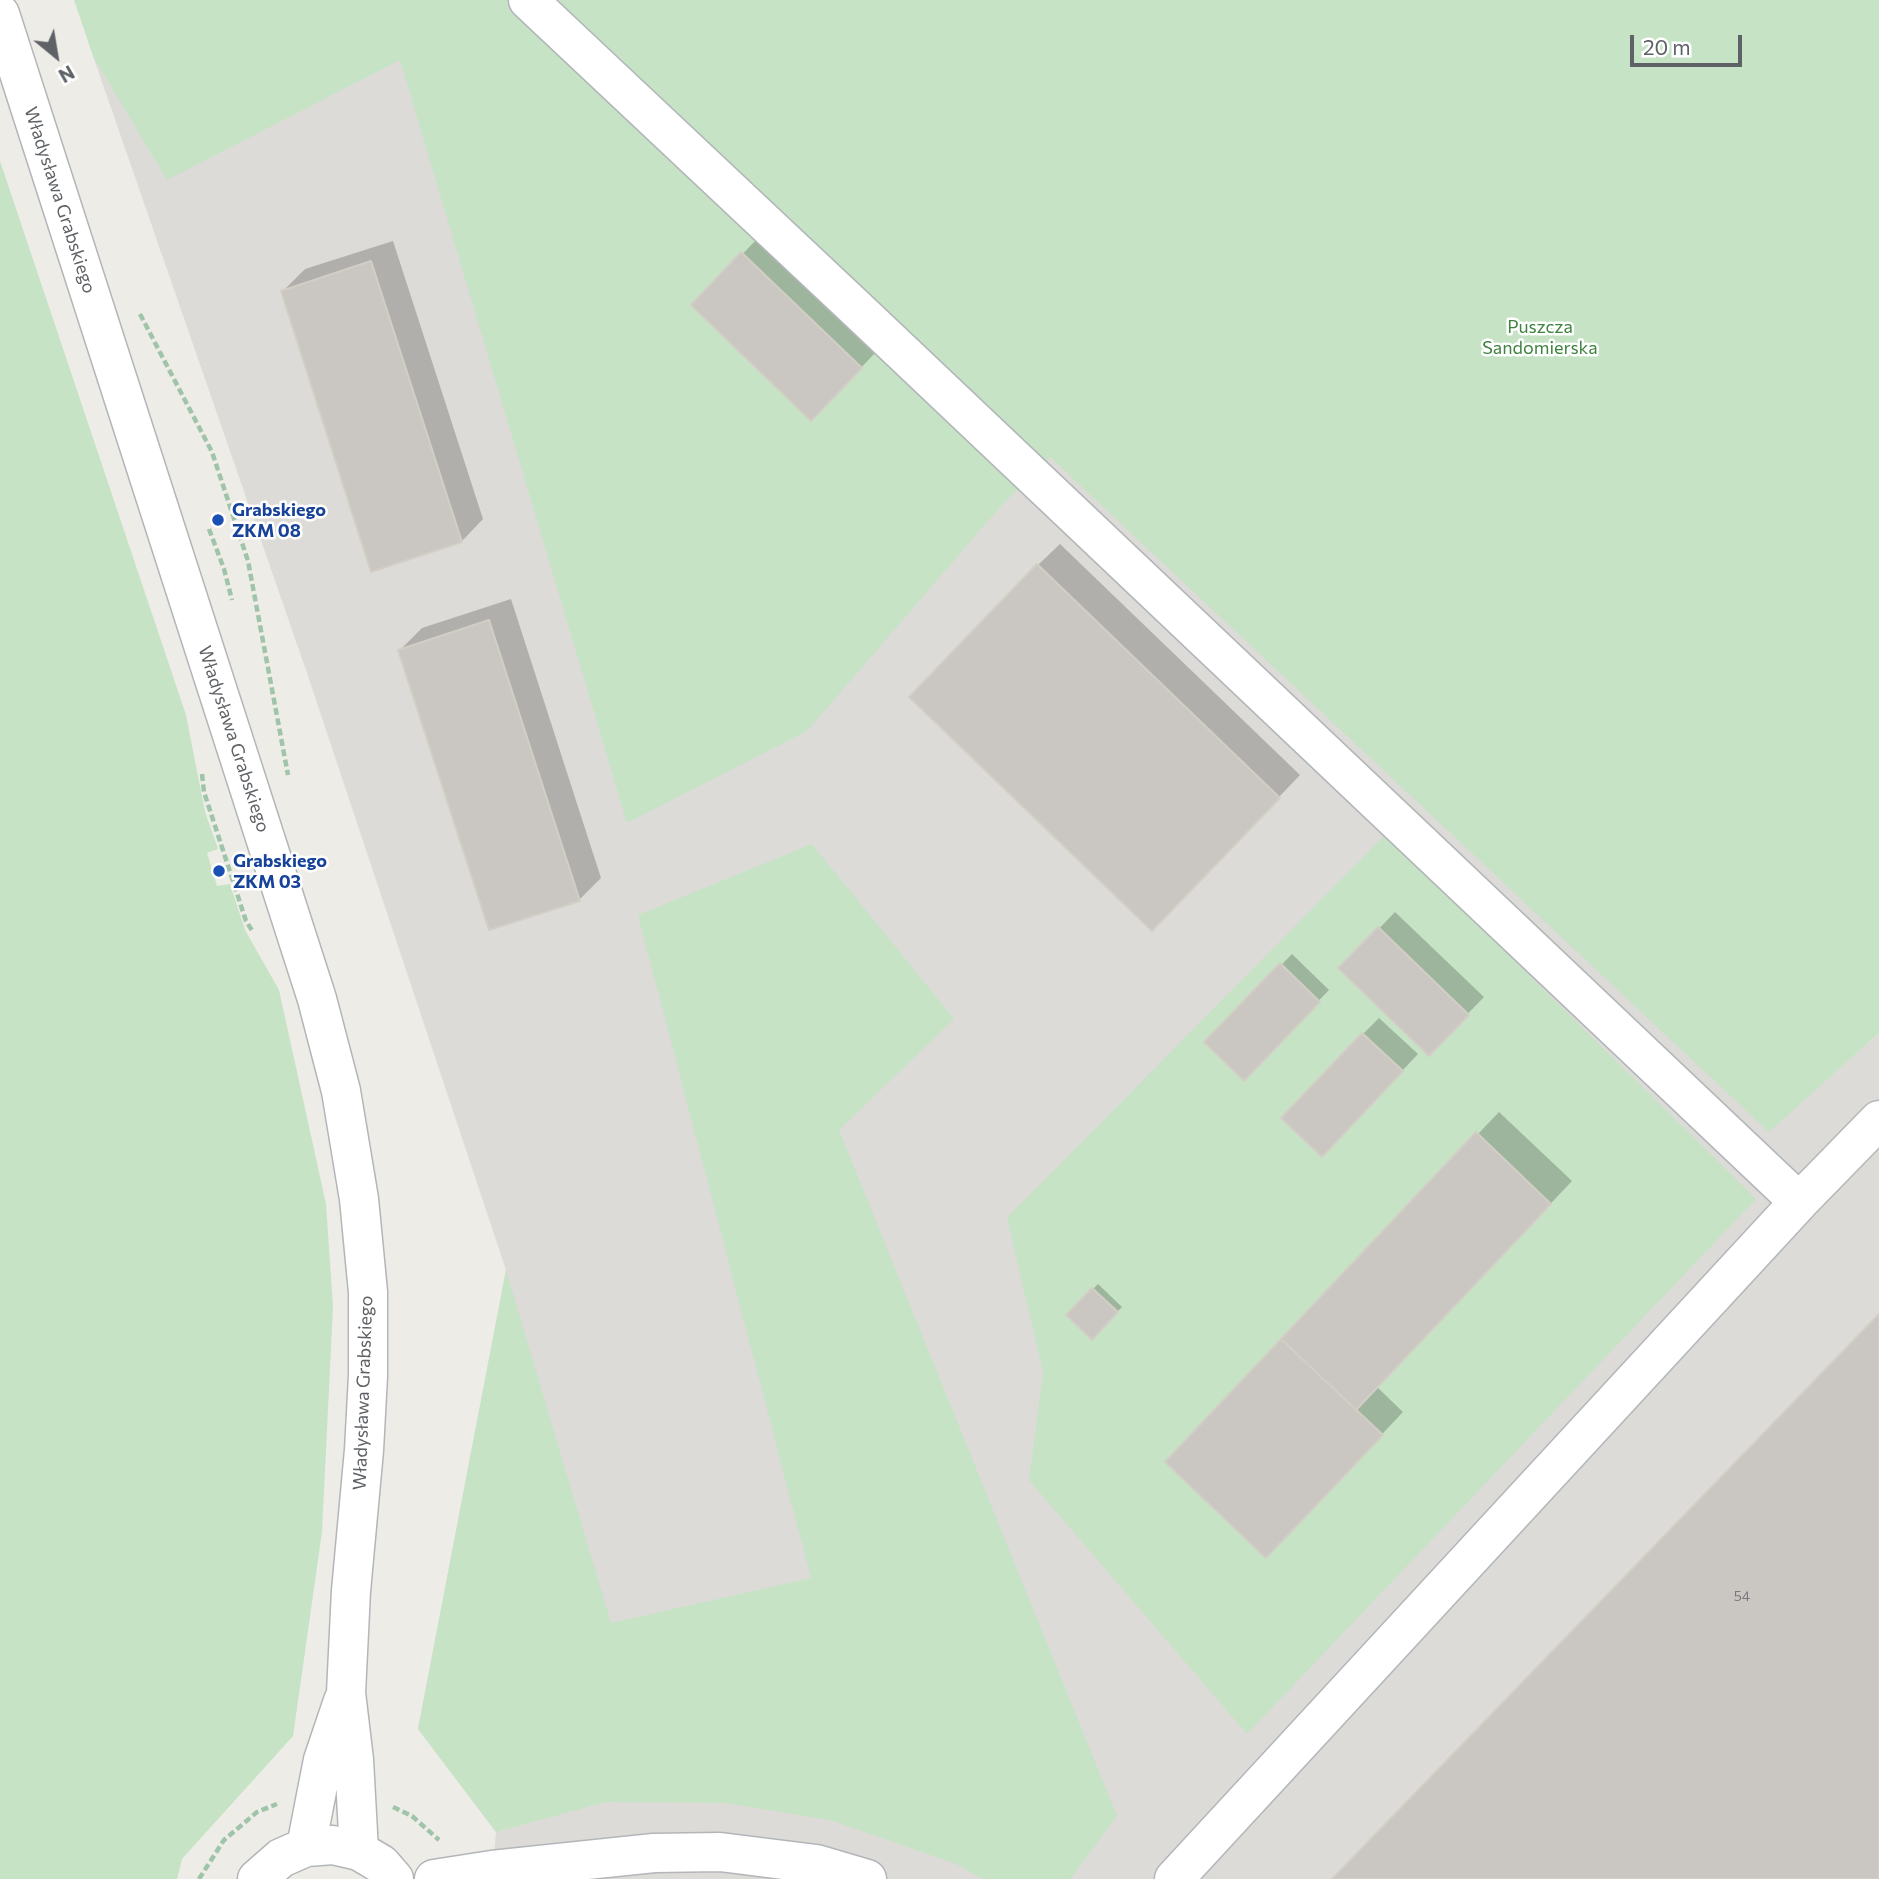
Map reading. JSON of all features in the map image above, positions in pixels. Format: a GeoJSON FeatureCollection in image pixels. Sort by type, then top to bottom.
{"type":"FeatureCollection","features":[{"type":"Feature","properties":{"kind":"street"},"geometry":{"type":"LineString","coordinates":[[528,0],[1799,1202]]}},
{"type":"Feature","properties":{"kind":"street","name":"Władysława Grabskiego"},"geometry":{"type":"LineString","coordinates":[[0,14],[302,951],[341,1091],[359,1199],[368,1292],[368,1376],[364,1450],[351,1591],[346,1693],[354,1760],[359,1852]]}},
{"type":"Feature","properties":{"kind":"street"},"geometry":{"type":"LineString","coordinates":[[1174,1879],[1799,1202],[1879,1119]]}},
{"type":"Feature","properties":{"kind":"street","name":"Władysława Grabskiego"},"geometry":{"type":"LineString","coordinates":[[306,1847],[323,1760],[346,1693]]}},
{"type":"Feature","properties":{"kind":"street"},"geometry":{"type":"LineString","coordinates":[[257,1879],[281,1858],[306,1847],[333,1845],[359,1852],[381,1864],[394,1879]]}},
{"type":"Feature","properties":{"kind":"street"},"geometry":{"type":"LineString","coordinates":[[448,1877],[492,1870],[558,1871],[654,1853],[720,1852],[816,1864],[867,1879]]}},
{"type":"Feature","properties":{"kind":"path"},"geometry":{"type":"LineString","coordinates":[[201,768],[204,792],[246,921],[259,941]]}},
{"type":"Feature","properties":{"kind":"path"},"geometry":{"type":"LineString","coordinates":[[388,1804],[412,1816],[442,1842],[448,1877]]}},
{"type":"Feature","properties":{"kind":"shaded area"},"geometry":{"type":"Polygon","coordinates":[[[130,0],[703,0],[1824,1082],[1879,1033],[1879,1879],[492,1879],[496,1832],[418,1729],[506,1270],[307,673],[93,56],[130,0]]]}},
{"type":"Feature","properties":{"kind":"green space","name":"Puszcza Sandomierska"},"geometry":{"type":"Polygon","coordinates":[[[74,0],[1879,0],[1879,1033],[1769,1132],[1050,457],[1001,506],[807,731],[627,823],[400,60],[167,180],[93,56],[74,0]]]}},
{"type":"Feature","properties":{"kind":"green space"},"geometry":{"type":"Polygon","coordinates":[[[0,161],[186,715],[205,812],[218,849],[207,853],[217,886],[230,884],[245,930],[279,990],[326,1204],[333,1306],[322,1532],[293,1736],[182,1859],[177,1879],[0,1879],[0,161]]]}},
{"type":"Feature","properties":{"kind":"green space"},"geometry":{"type":"Polygon","coordinates":[[[1386,834],[1756,1199],[1247,1734],[1029,1480],[1043,1372],[1007,1218],[1386,834]]]}},
{"type":"Feature","properties":{"kind":"green space"},"geometry":{"type":"Polygon","coordinates":[[[812,844],[954,1019],[839,1130],[1117,1816],[1070,1879],[982,1879],[956,1864],[830,1820],[726,1803],[606,1802],[496,1832],[418,1729],[506,1270],[611,1623],[811,1578],[638,915],[812,844]]]}},
{"type":"Feature","properties":{"kind":"building"},"geometry":{"type":"Polygon","coordinates":[[[741,252],[862,368],[811,421],[691,305],[741,252]]]}},
{"type":"Feature","properties":{"kind":"building"},"geometry":{"type":"Polygon","coordinates":[[[371,261],[462,542],[371,572],[281,291],[371,261]]]}},
{"type":"Feature","properties":{"kind":"building"},"geometry":{"type":"Polygon","coordinates":[[[1037,564],[1280,798],[1152,931],[909,697],[1037,564]]]}},
{"type":"Feature","properties":{"kind":"building"},"geometry":{"type":"Polygon","coordinates":[[[489,620],[580,901],[489,930],[398,650],[489,620]]]}},
{"type":"Feature","properties":{"kind":"building"},"geometry":{"type":"Polygon","coordinates":[[[1378,927],[1469,1015],[1429,1056],[1338,968],[1378,927]]]}},
{"type":"Feature","properties":{"kind":"building"},"geometry":{"type":"Polygon","coordinates":[[[1280,963],[1320,1002],[1244,1081],[1204,1042],[1280,963]]]}},
{"type":"Feature","properties":{"kind":"building"},"geometry":{"type":"Polygon","coordinates":[[[1362,1033],[1403,1071],[1322,1157],[1281,1118],[1362,1033]]]}},
{"type":"Feature","properties":{"kind":"building"},"geometry":{"type":"Polygon","coordinates":[[[1476,1132],[1551,1204],[1356,1410],[1281,1339],[1476,1132]]]}},
{"type":"Feature","properties":{"kind":"building"},"geometry":{"type":"Polygon","coordinates":[[[1092,1288],[1118,1312],[1092,1340],[1066,1315],[1092,1288]]]}},
{"type":"Feature","properties":{"kind":"building"},"geometry":{"type":"Polygon","coordinates":[[[1879,1314],[1879,1879],[1332,1879],[1879,1314]]]}},
{"type":"Feature","properties":{"kind":"building"},"geometry":{"type":"Polygon","coordinates":[[[1281,1339],[1383,1435],[1266,1558],[1165,1462],[1281,1339]]]}},
{"type":"Feature","properties":{"kind":"place","name":"Grabskiego ZKM 08"},"geometry":{"type":"Point","coordinates":[218,520]}},
{"type":"Feature","properties":{"kind":"place","name":"Grabskiego ZKM 03"},"geometry":{"type":"Point","coordinates":[219,871]}}]}
